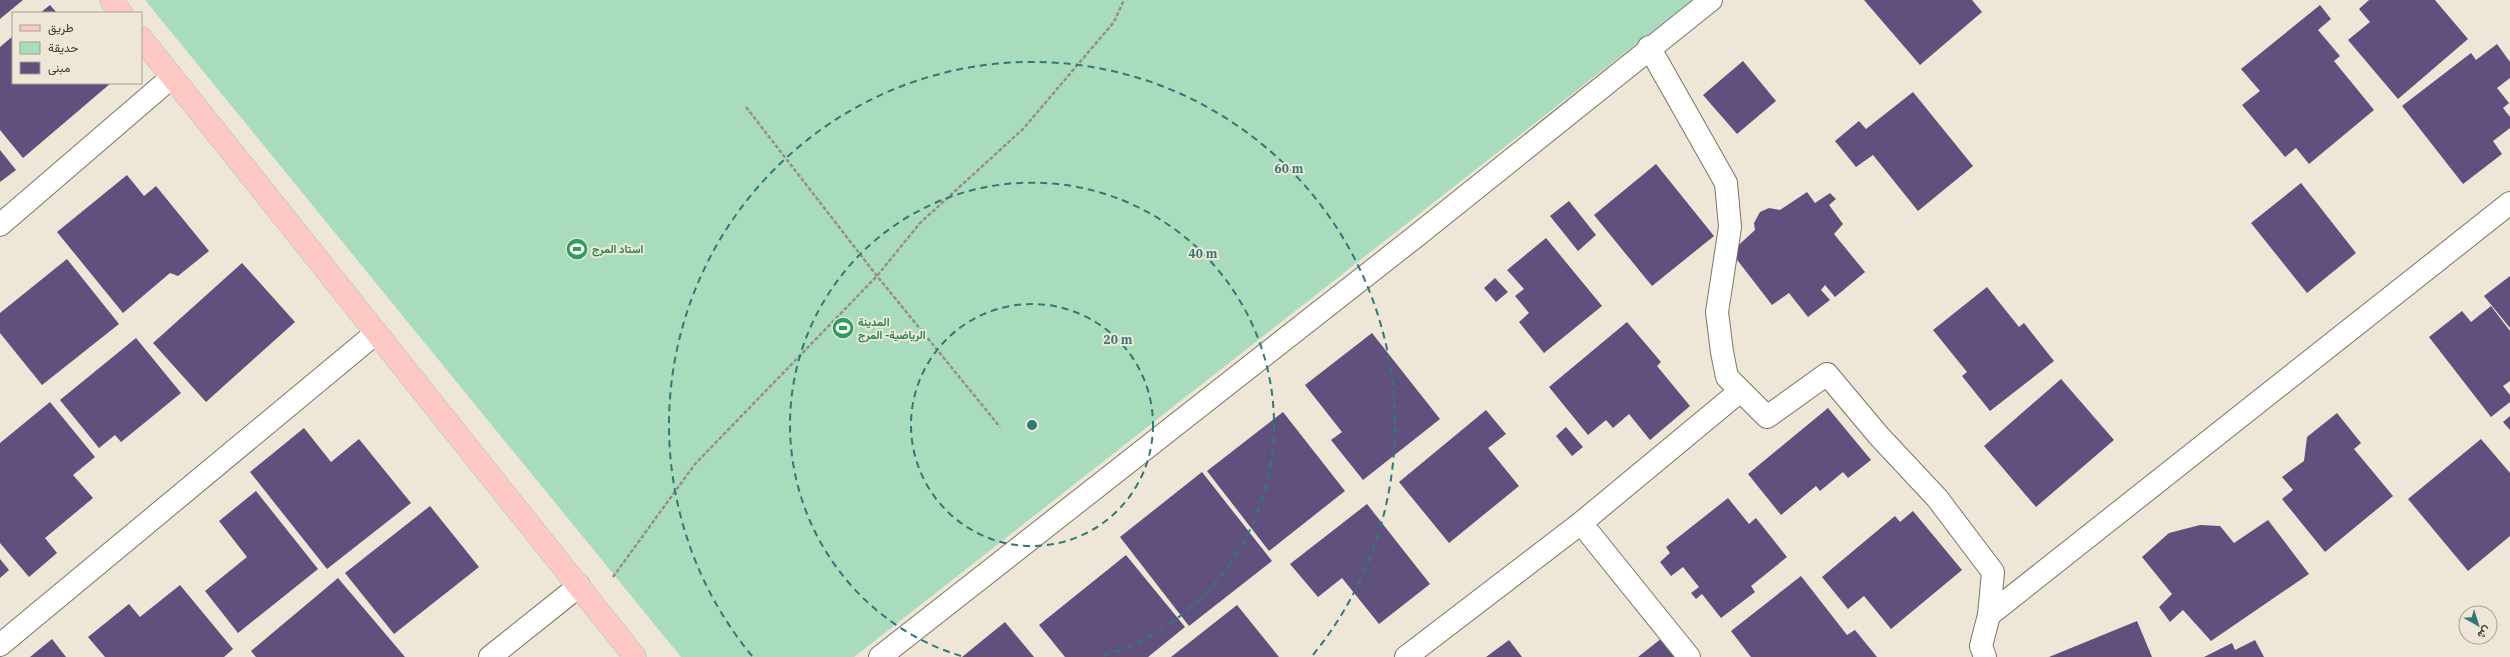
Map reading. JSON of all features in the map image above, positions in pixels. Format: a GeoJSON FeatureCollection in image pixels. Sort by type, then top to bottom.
{"type":"FeatureCollection","features":[{"type":"Feature","properties":{"kind":"main road"},"geometry":{"type":"LineString","coordinates":[[111,0],[120,12]]}},
{"type":"Feature","properties":{"kind":"main road"},"geometry":{"type":"LineString","coordinates":[[142,39],[635,657]]}},
{"type":"Feature","properties":{"kind":"street"},"geometry":{"type":"LineString","coordinates":[[880,657],[1415,237],[1650,47],[1711,0]]}},
{"type":"Feature","properties":{"kind":"street"},"geometry":{"type":"LineString","coordinates":[[1650,47],[1726,183],[1730,227],[1717,312],[1727,377],[1739,392],[1767,417],[1827,374],[1879,436],[1937,498],[1993,572],[1989,616],[1981,646],[1986,657]]}},
{"type":"Feature","properties":{"kind":"street"},"geometry":{"type":"LineString","coordinates":[[0,224],[172,77]]}},
{"type":"Feature","properties":{"kind":"street"},"geometry":{"type":"LineString","coordinates":[[1989,616],[2510,203]]}},
{"type":"Feature","properties":{"kind":"street"},"geometry":{"type":"LineString","coordinates":[[0,645],[376,333]]}},
{"type":"Feature","properties":{"kind":"street"},"geometry":{"type":"LineString","coordinates":[[1406,657],[1581,523],[1739,392]]}},
{"type":"Feature","properties":{"kind":"street"},"geometry":{"type":"LineString","coordinates":[[1581,523],[1688,657]]}},
{"type":"Feature","properties":{"kind":"street"},"geometry":{"type":"LineString","coordinates":[[490,657],[585,594]]}},
{"type":"Feature","properties":{"kind":"path"},"geometry":{"type":"LineString","coordinates":[[585,594],[619,570],[695,464],[877,276],[920,223],[1023,129],[1114,22],[1124,0]]}},
{"type":"Feature","properties":{"kind":"path"},"geometry":{"type":"LineString","coordinates":[[746,107],[877,276],[1000,427]]}},
{"type":"Feature","properties":{"kind":"green space","name":"المدينة الرياضية- المرج"},"geometry":{"type":"Polygon","coordinates":[[[145,0],[1692,0],[854,657],[681,657],[145,0]]]}},
{"type":"Feature","properties":{"kind":"building"},"geometry":{"type":"Polygon","coordinates":[[[0,0],[23,0],[0,19],[0,0]]]}},
{"type":"Feature","properties":{"kind":"building"},"geometry":{"type":"Polygon","coordinates":[[[1864,0],[1972,0],[1982,12],[1920,65],[1864,0]]]}},
{"type":"Feature","properties":{"kind":"building"},"geometry":{"type":"Polygon","coordinates":[[[2369,0],[2435,0],[2468,39],[2398,99],[2348,40],[2370,22],[2359,9],[2369,0]]]}},
{"type":"Feature","properties":{"kind":"building"},"geometry":{"type":"Polygon","coordinates":[[[50,5],[56,12],[41,12],[50,5]]]}},
{"type":"Feature","properties":{"kind":"building"},"geometry":{"type":"Polygon","coordinates":[[[2320,5],[2331,19],[2318,30],[2340,56],[2334,61],[2374,110],[2309,164],[2296,148],[2285,157],[2242,105],[2260,91],[2241,69],[2320,5]]]}},
{"type":"Feature","properties":{"kind":"building"},"geometry":{"type":"Polygon","coordinates":[[[12,37],[12,84],[110,84],[23,158],[0,130],[0,47],[12,37]]]}},
{"type":"Feature","properties":{"kind":"building"},"geometry":{"type":"Polygon","coordinates":[[[2497,44],[2510,62],[2510,78],[2497,88],[2509,103],[2503,108],[2510,117],[2510,128],[2493,141],[2502,154],[2463,184],[2402,106],[2471,53],[2476,60],[2497,44]]]}},
{"type":"Feature","properties":{"kind":"building"},"geometry":{"type":"Polygon","coordinates":[[[1743,61],[1776,101],[1737,134],[1703,95],[1743,61]]]}},
{"type":"Feature","properties":{"kind":"building"},"geometry":{"type":"Polygon","coordinates":[[[1913,92],[1973,166],[1918,211],[1873,155],[1856,167],[1835,141],[1859,121],[1866,129],[1913,92]]]}},
{"type":"Feature","properties":{"kind":"building"},"geometry":{"type":"Polygon","coordinates":[[[0,150],[16,170],[0,182],[0,150]]]}},
{"type":"Feature","properties":{"kind":"building"},"geometry":{"type":"Polygon","coordinates":[[[1656,164],[1714,236],[1652,286],[1594,215],[1656,164]]]}},
{"type":"Feature","properties":{"kind":"building"},"geometry":{"type":"Polygon","coordinates":[[[127,175],[144,196],[156,186],[209,251],[178,276],[170,273],[123,313],[57,232],[127,175]]]}},
{"type":"Feature","properties":{"kind":"building"},"geometry":{"type":"Polygon","coordinates":[[[2301,183],[2356,253],[2307,293],[2251,223],[2301,183]]]}},
{"type":"Feature","properties":{"kind":"building"},"geometry":{"type":"Polygon","coordinates":[[[1807,192],[1815,203],[1830,193],[1836,199],[1829,205],[1843,224],[1834,234],[1865,272],[1835,297],[1825,285],[1821,290],[1830,300],[1808,317],[1789,293],[1772,305],[1731,252],[1755,230],[1754,223],[1760,212],[1769,208],[1780,210],[1807,192]]]}},
{"type":"Feature","properties":{"kind":"building"},"geometry":{"type":"Polygon","coordinates":[[[1569,201],[1596,235],[1578,251],[1550,216],[1569,201]]]}},
{"type":"Feature","properties":{"kind":"building"},"geometry":{"type":"Polygon","coordinates":[[[1546,238],[1602,306],[1544,353],[1519,322],[1529,313],[1515,296],[1524,289],[1507,270],[1546,238]]]}},
{"type":"Feature","properties":{"kind":"building"},"geometry":{"type":"Polygon","coordinates":[[[67,259],[119,324],[42,385],[0,333],[0,313],[67,259]]]}},
{"type":"Feature","properties":{"kind":"building"},"geometry":{"type":"Polygon","coordinates":[[[242,263],[295,322],[206,402],[153,343],[242,263]]]}},
{"type":"Feature","properties":{"kind":"building"},"geometry":{"type":"Polygon","coordinates":[[[2510,276],[2510,328],[2484,296],[2510,276]]]}},
{"type":"Feature","properties":{"kind":"building"},"geometry":{"type":"Polygon","coordinates":[[[1495,278],[1508,292],[1496,302],[1484,288],[1495,278]]]}},
{"type":"Feature","properties":{"kind":"building"},"geometry":{"type":"Polygon","coordinates":[[[1987,287],[2019,327],[2024,323],[2054,361],[1990,411],[1962,376],[1967,372],[1933,330],[1987,287]]]}},
{"type":"Feature","properties":{"kind":"building"},"geometry":{"type":"Polygon","coordinates":[[[2491,306],[2510,331],[2510,381],[2503,386],[2510,395],[2510,402],[2491,417],[2429,337],[2462,311],[2471,322],[2491,306]]]}},
{"type":"Feature","properties":{"kind":"building"},"geometry":{"type":"Polygon","coordinates":[[[1627,322],[1661,362],[1657,366],[1690,406],[1650,440],[1629,414],[1613,428],[1606,420],[1588,435],[1549,387],[1627,322]]]}},
{"type":"Feature","properties":{"kind":"building"},"geometry":{"type":"Polygon","coordinates":[[[1372,333],[1440,419],[1363,480],[1331,440],[1342,432],[1305,385],[1372,333]]]}},
{"type":"Feature","properties":{"kind":"building"},"geometry":{"type":"Polygon","coordinates":[[[136,338],[181,393],[121,442],[115,435],[99,448],[60,400],[136,338]]]}},
{"type":"Feature","properties":{"kind":"building"},"geometry":{"type":"Polygon","coordinates":[[[2061,379],[2114,440],[2036,507],[1984,446],[2061,379]]]}},
{"type":"Feature","properties":{"kind":"building"},"geometry":{"type":"Polygon","coordinates":[[[50,402],[95,457],[73,475],[93,498],[45,538],[57,553],[29,577],[0,543],[0,443],[50,402]]]}},
{"type":"Feature","properties":{"kind":"building"},"geometry":{"type":"Polygon","coordinates":[[[1828,408],[1871,460],[1848,478],[1843,472],[1820,491],[1816,486],[1781,515],[1748,474],[1828,408]]]}},
{"type":"Feature","properties":{"kind":"building"},"geometry":{"type":"Polygon","coordinates":[[[1486,410],[1506,434],[1488,448],[1519,486],[1449,543],[1399,482],[1486,410]]]}},
{"type":"Feature","properties":{"kind":"building"},"geometry":{"type":"Polygon","coordinates":[[[1283,412],[1345,491],[1269,551],[1207,471],[1283,412]]]}},
{"type":"Feature","properties":{"kind":"building"},"geometry":{"type":"Polygon","coordinates":[[[2337,413],[2361,443],[2354,449],[2393,496],[2325,552],[2282,499],[2293,490],[2282,477],[2304,461],[2307,437],[2337,413]]]}},
{"type":"Feature","properties":{"kind":"building"},"geometry":{"type":"Polygon","coordinates":[[[2510,416],[2510,430],[2503,422],[2510,416]]]}},
{"type":"Feature","properties":{"kind":"building"},"geometry":{"type":"Polygon","coordinates":[[[1566,427],[1583,447],[1572,456],[1556,436],[1566,427]]]}},
{"type":"Feature","properties":{"kind":"building"},"geometry":{"type":"Polygon","coordinates":[[[304,428],[331,462],[359,439],[411,503],[327,569],[250,472],[304,428]]]}},
{"type":"Feature","properties":{"kind":"building"},"geometry":{"type":"Polygon","coordinates":[[[2481,439],[2510,473],[2510,536],[2468,571],[2408,499],[2481,439]]]}},
{"type":"Feature","properties":{"kind":"building"},"geometry":{"type":"Polygon","coordinates":[[[1202,472],[1272,561],[1189,626],[1120,537],[1202,472]]]}},
{"type":"Feature","properties":{"kind":"building"},"geometry":{"type":"Polygon","coordinates":[[[256,491],[318,569],[238,633],[205,591],[247,557],[219,521],[256,491]]]}},
{"type":"Feature","properties":{"kind":"building"},"geometry":{"type":"Polygon","coordinates":[[[1728,498],[1749,524],[1756,518],[1787,557],[1751,586],[1755,592],[1721,618],[1702,594],[1696,599],[1691,593],[1699,587],[1683,567],[1671,576],[1660,562],[1670,553],[1666,547],[1728,498]]]}},
{"type":"Feature","properties":{"kind":"building"},"geometry":{"type":"Polygon","coordinates":[[[1367,504],[1430,584],[1379,624],[1342,578],[1318,597],[1290,564],[1367,504]]]}},
{"type":"Feature","properties":{"kind":"building"},"geometry":{"type":"Polygon","coordinates":[[[430,506],[479,567],[394,634],[345,573],[430,506]]]}},
{"type":"Feature","properties":{"kind":"building"},"geometry":{"type":"Polygon","coordinates":[[[1913,511],[1962,570],[1891,629],[1864,596],[1848,609],[1822,577],[1895,516],[1900,522],[1913,511]]]}},
{"type":"Feature","properties":{"kind":"building"},"geometry":{"type":"Polygon","coordinates":[[[2268,520],[2309,574],[2211,641],[2183,610],[2170,622],[2159,607],[2172,594],[2142,557],[2169,533],[2200,525],[2220,526],[2234,543],[2268,520]]]}},
{"type":"Feature","properties":{"kind":"building"},"geometry":{"type":"Polygon","coordinates":[[[1126,555],[1185,627],[1148,657],[1065,657],[1039,625],[1126,555]]]}},
{"type":"Feature","properties":{"kind":"building"},"geometry":{"type":"Polygon","coordinates":[[[0,559],[9,570],[0,578],[0,559]]]}},
{"type":"Feature","properties":{"kind":"building"},"geometry":{"type":"Polygon","coordinates":[[[1801,576],[1847,635],[1855,630],[1877,657],[1751,657],[1731,631],[1801,576]]]}},
{"type":"Feature","properties":{"kind":"building"},"geometry":{"type":"Polygon","coordinates":[[[338,578],[405,657],[256,657],[251,651],[338,578]]]}},
{"type":"Feature","properties":{"kind":"building"},"geometry":{"type":"Polygon","coordinates":[[[180,585],[233,649],[224,657],[105,657],[88,637],[129,604],[140,617],[180,585]]]}},
{"type":"Feature","properties":{"kind":"building"},"geometry":{"type":"Polygon","coordinates":[[[1237,605],[1279,657],[1171,657],[1237,605]]]}},
{"type":"Feature","properties":{"kind":"building"},"geometry":{"type":"Polygon","coordinates":[[[2137,621],[2152,657],[2049,657],[2137,621]]]}},
{"type":"Feature","properties":{"kind":"building"},"geometry":{"type":"Polygon","coordinates":[[[1005,622],[1034,657],[962,657],[1005,622]]]}},
{"type":"Feature","properties":{"kind":"building"},"geometry":{"type":"Polygon","coordinates":[[[1662,638],[1677,657],[1638,657],[1662,638]]]}},
{"type":"Feature","properties":{"kind":"building"},"geometry":{"type":"Polygon","coordinates":[[[52,639],[66,657],[30,657],[52,639]]]}},
{"type":"Feature","properties":{"kind":"building"},"geometry":{"type":"Polygon","coordinates":[[[1509,640],[1522,657],[1486,657],[1509,640]]]}},
{"type":"Feature","properties":{"kind":"building"},"geometry":{"type":"Polygon","coordinates":[[[2255,640],[2264,657],[2204,657],[2232,643],[2235,650],[2255,640]]]}},
{"type":"Feature","properties":{"kind":"place","name":"استاد المرج"},"geometry":{"type":"Point","coordinates":[577,249]}},
{"type":"Feature","properties":{"kind":"place","name":"المدينة الرياضية- المرج"},"geometry":{"type":"Point","coordinates":[843,328]}}]}
